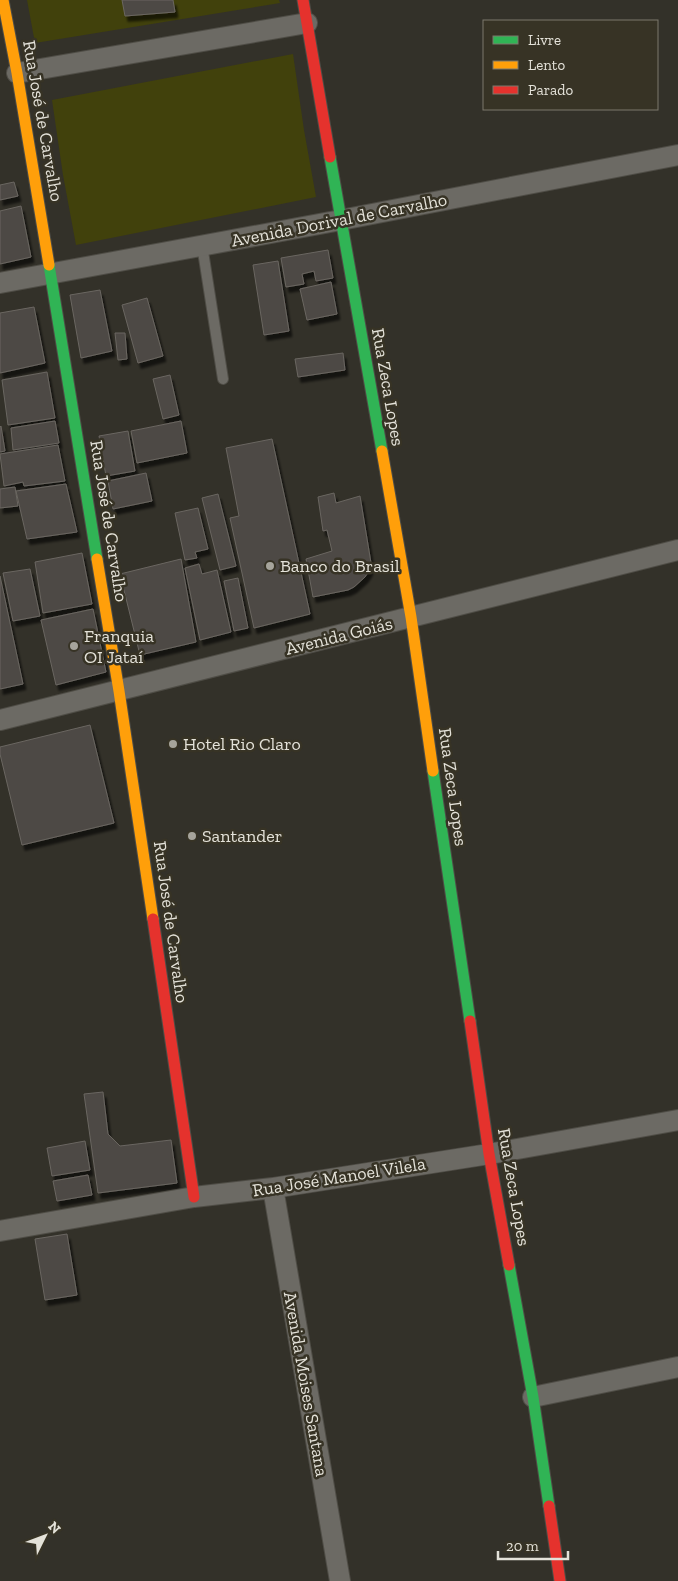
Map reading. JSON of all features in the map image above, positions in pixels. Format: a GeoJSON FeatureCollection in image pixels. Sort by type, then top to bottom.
{"type":"FeatureCollection","features":[{"type":"Feature","properties":{"kind":"street","name":"Rua José de Carvalho"},"geometry":{"type":"LineString","coordinates":[[3,0],[51,273],[119,691],[194,1198]]}},
{"type":"Feature","properties":{"kind":"street","name":"Rua Zeca Lopes"},"geometry":{"type":"LineString","coordinates":[[303,0],[411,618],[489,1154],[533,1397],[560,1581]]}},
{"type":"Feature","properties":{"kind":"street"},"geometry":{"type":"LineString","coordinates":[[17,73],[307,23]]}},
{"type":"Feature","properties":{"kind":"street","name":"Avenida Dorival de Carvalho"},"geometry":{"type":"LineString","coordinates":[[0,283],[341,220],[678,154]]}},
{"type":"Feature","properties":{"kind":"street","name":"Avenida Goiás"},"geometry":{"type":"LineString","coordinates":[[0,720],[678,550]]}},
{"type":"Feature","properties":{"kind":"street","name":"Rua José Manoel Vilela"},"geometry":{"type":"LineString","coordinates":[[0,1231],[194,1198],[272,1188],[489,1154],[678,1120]]}},
{"type":"Feature","properties":{"kind":"street","name":"Avenida Moises Santana"},"geometry":{"type":"LineString","coordinates":[[272,1188],[340,1581]]}},
{"type":"Feature","properties":{"kind":"street"},"geometry":{"type":"LineString","coordinates":[[533,1397],[678,1367]]}},
{"type":"Feature","properties":{"kind":"lane"},"geometry":{"type":"LineString","coordinates":[[202,245],[223,379]]}},
{"type":"Feature","properties":{"kind":"shaded area"},"geometry":{"type":"Polygon","coordinates":[[[27,0],[279,0],[280,3],[35,43],[27,0]]]}},
{"type":"Feature","properties":{"kind":"shaded area"},"geometry":{"type":"Polygon","coordinates":[[[293,54],[316,197],[76,245],[52,100],[293,54]]]}},
{"type":"Feature","properties":{"kind":"building"},"geometry":{"type":"Polygon","coordinates":[[[122,0],[173,0],[175,12],[125,16],[122,0]]]}},
{"type":"Feature","properties":{"kind":"building"},"geometry":{"type":"Polygon","coordinates":[[[14,182],[18,196],[0,200],[0,185],[14,182]]]}},
{"type":"Feature","properties":{"kind":"building"},"geometry":{"type":"Polygon","coordinates":[[[21,206],[31,257],[0,264],[0,211],[21,206]]]}},
{"type":"Feature","properties":{"kind":"building"},"geometry":{"type":"Polygon","coordinates":[[[328,250],[333,278],[316,281],[314,271],[302,274],[304,284],[286,287],[281,258],[328,250]]]}},
{"type":"Feature","properties":{"kind":"building"},"geometry":{"type":"Polygon","coordinates":[[[278,261],[289,331],[264,335],[253,265],[278,261]]]}},
{"type":"Feature","properties":{"kind":"building"},"geometry":{"type":"Polygon","coordinates":[[[331,282],[337,314],[307,320],[300,289],[331,282]]]}},
{"type":"Feature","properties":{"kind":"building"},"geometry":{"type":"Polygon","coordinates":[[[100,290],[112,351],[81,358],[70,295],[100,290]]]}},
{"type":"Feature","properties":{"kind":"building"},"geometry":{"type":"Polygon","coordinates":[[[147,298],[163,356],[138,363],[122,305],[147,298]]]}},
{"type":"Feature","properties":{"kind":"building"},"geometry":{"type":"Polygon","coordinates":[[[34,307],[45,363],[0,373],[0,313],[34,307]]]}},
{"type":"Feature","properties":{"kind":"building"},"geometry":{"type":"Polygon","coordinates":[[[115,333],[125,333],[127,359],[118,360],[115,333]]]}},
{"type":"Feature","properties":{"kind":"building"},"geometry":{"type":"Polygon","coordinates":[[[343,353],[345,370],[298,377],[295,359],[343,353]]]}},
{"type":"Feature","properties":{"kind":"building"},"geometry":{"type":"Polygon","coordinates":[[[47,372],[55,418],[8,425],[2,380],[47,372]]]}},
{"type":"Feature","properties":{"kind":"building"},"geometry":{"type":"Polygon","coordinates":[[[170,375],[179,415],[163,419],[153,379],[170,375]]]}},
{"type":"Feature","properties":{"kind":"building"},"geometry":{"type":"Polygon","coordinates":[[[55,421],[59,443],[13,450],[11,428],[55,421]]]}},
{"type":"Feature","properties":{"kind":"building"},"geometry":{"type":"Polygon","coordinates":[[[181,421],[187,453],[137,463],[131,431],[181,421]]]}},
{"type":"Feature","properties":{"kind":"building"},"geometry":{"type":"Polygon","coordinates":[[[0,427],[5,451],[0,452],[0,427]]]}},
{"type":"Feature","properties":{"kind":"building"},"geometry":{"type":"Polygon","coordinates":[[[128,431],[135,471],[106,476],[99,436],[128,431]]]}},
{"type":"Feature","properties":{"kind":"building","name":"Banco do Brasil"},"geometry":{"type":"Polygon","coordinates":[[[272,439],[310,614],[254,628],[230,518],[239,516],[226,448],[272,439]]]}},
{"type":"Feature","properties":{"kind":"building"},"geometry":{"type":"Polygon","coordinates":[[[58,445],[65,481],[24,486],[23,482],[4,486],[0,454],[58,445]]]}},
{"type":"Feature","properties":{"kind":"building"},"geometry":{"type":"Polygon","coordinates":[[[146,473],[152,501],[113,509],[108,481],[146,473]]]}},
{"type":"Feature","properties":{"kind":"building"},"geometry":{"type":"Polygon","coordinates":[[[66,484],[77,532],[27,539],[16,491],[66,484]]]}},
{"type":"Feature","properties":{"kind":"building"},"geometry":{"type":"Polygon","coordinates":[[[15,487],[18,506],[0,508],[0,489],[15,487]]]}},
{"type":"Feature","properties":{"kind":"building"},"geometry":{"type":"Polygon","coordinates":[[[334,493],[336,503],[360,496],[371,563],[365,577],[354,587],[313,597],[306,559],[332,551],[327,530],[323,531],[318,497],[334,493]]]}},
{"type":"Feature","properties":{"kind":"building"},"geometry":{"type":"Polygon","coordinates":[[[218,494],[236,566],[220,570],[202,498],[218,494]]]}},
{"type":"Feature","properties":{"kind":"building"},"geometry":{"type":"Polygon","coordinates":[[[198,508],[208,549],[195,552],[197,558],[185,560],[175,513],[198,508]]]}},
{"type":"Feature","properties":{"kind":"building"},"geometry":{"type":"Polygon","coordinates":[[[82,553],[92,604],[43,613],[35,562],[82,553]]]}},
{"type":"Feature","properties":{"kind":"building"},"geometry":{"type":"Polygon","coordinates":[[[181,559],[196,642],[140,655],[120,574],[181,559]]]}},
{"type":"Feature","properties":{"kind":"building"},"geometry":{"type":"Polygon","coordinates":[[[199,564],[202,574],[217,570],[231,632],[200,640],[185,568],[199,564]]]}},
{"type":"Feature","properties":{"kind":"building"},"geometry":{"type":"Polygon","coordinates":[[[30,569],[40,616],[13,621],[3,573],[30,569]]]}},
{"type":"Feature","properties":{"kind":"building"},"geometry":{"type":"Polygon","coordinates":[[[0,576],[23,684],[0,689],[0,576]]]}},
{"type":"Feature","properties":{"kind":"building"},"geometry":{"type":"Polygon","coordinates":[[[238,578],[248,628],[234,631],[224,581],[238,578]]]}},
{"type":"Feature","properties":{"kind":"building","name":"Franquia OI Jataí"},"geometry":{"type":"Polygon","coordinates":[[[93,609],[106,672],[56,685],[41,620],[93,609]]]}},
{"type":"Feature","properties":{"kind":"building"},"geometry":{"type":"Polygon","coordinates":[[[90,725],[114,823],[22,845],[0,754],[0,747],[90,725]]]}},
{"type":"Feature","properties":{"kind":"building"},"geometry":{"type":"Polygon","coordinates":[[[103,1092],[108,1134],[120,1146],[171,1140],[177,1183],[98,1193],[84,1094],[103,1092]]]}},
{"type":"Feature","properties":{"kind":"building"},"geometry":{"type":"Polygon","coordinates":[[[85,1141],[90,1170],[52,1176],[47,1148],[85,1141]]]}},
{"type":"Feature","properties":{"kind":"building"},"geometry":{"type":"Polygon","coordinates":[[[88,1175],[92,1195],[57,1201],[53,1181],[88,1175]]]}},
{"type":"Feature","properties":{"kind":"building"},"geometry":{"type":"Polygon","coordinates":[[[67,1234],[77,1295],[45,1300],[35,1239],[67,1234]]]}},
{"type":"Feature","properties":{"kind":"traffic: fast"},"geometry":{"type":"LineString","coordinates":[[330,157],[382,451]]}},
{"type":"Feature","properties":{"kind":"traffic: fast"},"geometry":{"type":"LineString","coordinates":[[49,265],[97,559]]}},
{"type":"Feature","properties":{"kind":"traffic: fast"},"geometry":{"type":"LineString","coordinates":[[433,771],[470,1021]]}},
{"type":"Feature","properties":{"kind":"traffic: fast"},"geometry":{"type":"LineString","coordinates":[[509,1265],[533,1397],[549,1506]]}},
{"type":"Feature","properties":{"kind":"traffic: slow"},"geometry":{"type":"LineString","coordinates":[[3,0],[49,265]]}},
{"type":"Feature","properties":{"kind":"traffic: slow"},"geometry":{"type":"LineString","coordinates":[[382,451],[411,617],[433,771]]}},
{"type":"Feature","properties":{"kind":"traffic: slow"},"geometry":{"type":"LineString","coordinates":[[97,559],[153,919]]}},
{"type":"Feature","properties":{"kind":"traffic: jam"},"geometry":{"type":"LineString","coordinates":[[303,0],[330,157]]}},
{"type":"Feature","properties":{"kind":"traffic: jam"},"geometry":{"type":"LineString","coordinates":[[153,919],[194,1197]]}},
{"type":"Feature","properties":{"kind":"traffic: jam"},"geometry":{"type":"LineString","coordinates":[[470,1021],[489,1154],[509,1265]]}},
{"type":"Feature","properties":{"kind":"traffic: jam"},"geometry":{"type":"LineString","coordinates":[[549,1506],[560,1581]]}},
{"type":"Feature","properties":{"kind":"place","name":"Banco do Brasil"},"geometry":{"type":"Point","coordinates":[270,566]}},
{"type":"Feature","properties":{"kind":"place","name":"Franquia OI Jataí"},"geometry":{"type":"Point","coordinates":[74,646]}},
{"type":"Feature","properties":{"kind":"place","name":"Hotel Rio Claro"},"geometry":{"type":"Point","coordinates":[173,744]}},
{"type":"Feature","properties":{"kind":"place","name":"Santander"},"geometry":{"type":"Point","coordinates":[192,836]}}]}
